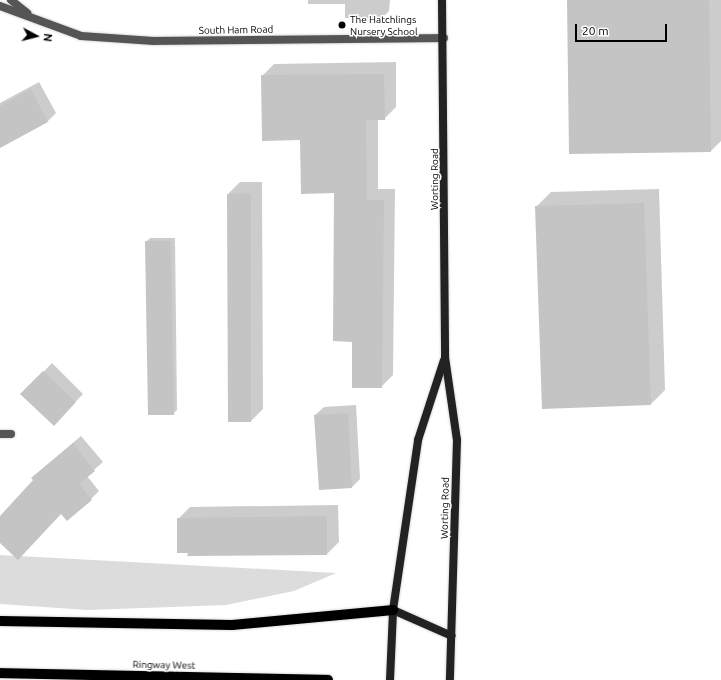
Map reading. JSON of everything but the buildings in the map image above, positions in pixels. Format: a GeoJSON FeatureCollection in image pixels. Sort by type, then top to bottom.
{"type":"FeatureCollection","features":[{"type":"Feature","properties":{"kind":"main road"},"geometry":{"type":"LineString","coordinates":[[0,621],[232,625],[393,610]]}},
{"type":"Feature","properties":{"kind":"main road","name":"Ringway West"},"geometry":{"type":"LineString","coordinates":[[0,673],[328,680]]}},
{"type":"Feature","properties":{"kind":"street","name":"South Ham Road"},"geometry":{"type":"LineString","coordinates":[[10,0],[32,17]]}},
{"type":"Feature","properties":{"kind":"street","name":"Worting Road"},"geometry":{"type":"LineString","coordinates":[[442,0],[444,38],[445,357],[457,440],[450,680]]}},
{"type":"Feature","properties":{"kind":"street","name":"South Ham Road"},"geometry":{"type":"LineString","coordinates":[[0,6],[81,36],[154,41],[444,38]]}},
{"type":"Feature","properties":{"kind":"street","name":"Worting Road"},"geometry":{"type":"LineString","coordinates":[[390,680],[393,610],[418,440],[445,357]]}},
{"type":"Feature","properties":{"kind":"street"},"geometry":{"type":"LineString","coordinates":[[0,434],[11,434]]}},
{"type":"Feature","properties":{"kind":"street"},"geometry":{"type":"LineString","coordinates":[[393,610],[452,636]]}},
{"type":"Feature","properties":{"kind":"shaded area"},"geometry":{"type":"Polygon","coordinates":[[[0,555],[336,573],[294,591],[226,605],[88,610],[0,604],[0,555]]]}},
{"type":"Feature","properties":{"kind":"place","name":"The Hatchlings Nursery School"},"geometry":{"type":"Point","coordinates":[342,25]}}]}
